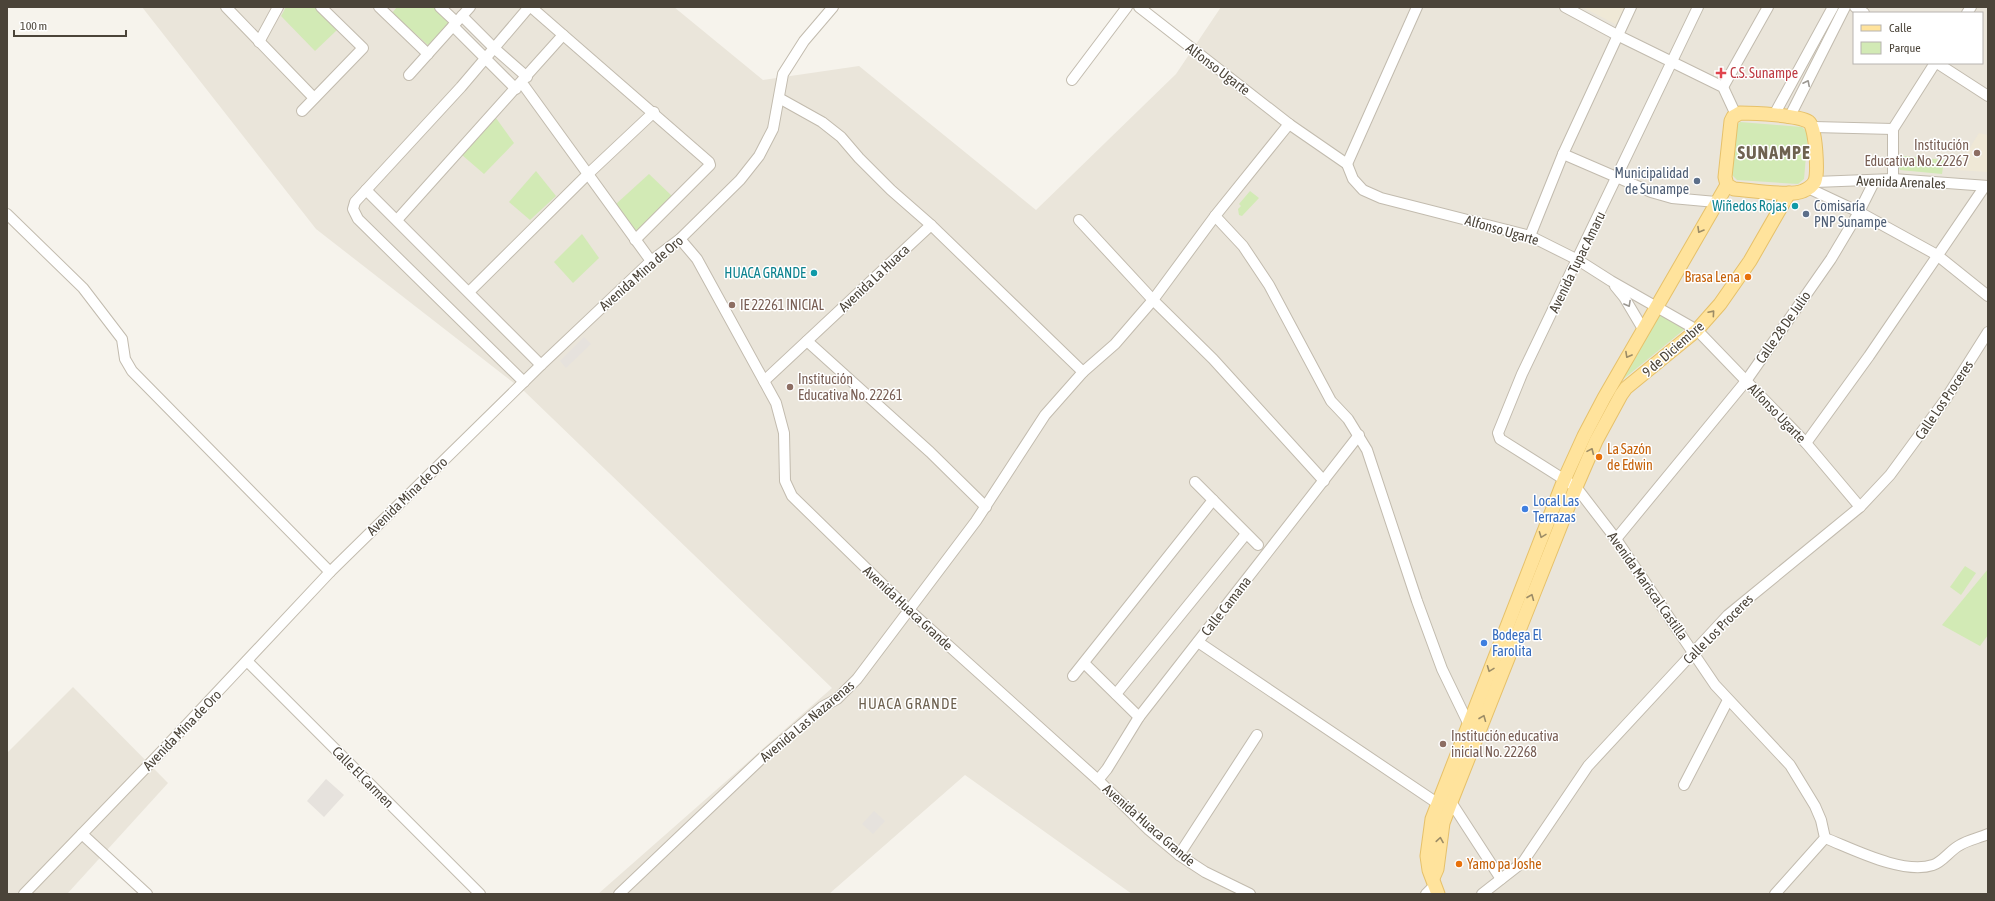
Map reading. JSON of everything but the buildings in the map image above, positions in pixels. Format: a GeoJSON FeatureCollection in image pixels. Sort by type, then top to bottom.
{"type":"FeatureCollection","features":[{"type":"Feature","properties":{"kind":"main road"},"geometry":{"type":"LineString","coordinates":[[1740,113],[1774,115],[1809,122],[1814,127],[1816,169],[1811,185],[1799,192],[1789,193],[1734,189],[1727,185],[1724,177],[1731,121],[1740,113]]}},
{"type":"Feature","properties":{"kind":"main road"},"geometry":{"type":"LineString","coordinates":[[1435,886],[1429,870],[1427,856],[1432,819],[1437,803],[1564,480],[1584,436],[1643,329],[1727,185]]}},
{"type":"Feature","properties":{"kind":"main road","name":"9 de Diciembre"},"geometry":{"type":"LineString","coordinates":[[1435,886],[1443,823],[1476,736],[1596,441],[1626,388],[1697,330],[1720,304],[1750,261],[1789,193]]}},
{"type":"Feature","properties":{"kind":"street"},"geometry":{"type":"LineString","coordinates":[[226,7],[314,98]]}},
{"type":"Feature","properties":{"kind":"street"},"geometry":{"type":"LineString","coordinates":[[259,42],[278,7]]}},
{"type":"Feature","properties":{"kind":"street"},"geometry":{"type":"LineString","coordinates":[[302,111],[363,48],[321,7]]}},
{"type":"Feature","properties":{"kind":"street"},"geometry":{"type":"LineString","coordinates":[[379,7],[428,54]]}},
{"type":"Feature","properties":{"kind":"street"},"geometry":{"type":"LineString","coordinates":[[440,7],[494,48],[522,83],[651,261]]}},
{"type":"Feature","properties":{"kind":"street"},"geometry":{"type":"LineString","coordinates":[[409,75],[470,7]]}},
{"type":"Feature","properties":{"kind":"street"},"geometry":{"type":"LineString","coordinates":[[524,382],[355,216],[354,205],[530,7],[654,112],[709,162],[710,165],[636,240]]}},
{"type":"Feature","properties":{"kind":"street","name":"Avenida Mina de Oro"},"geometry":{"type":"LineString","coordinates":[[24,894],[330,572],[541,365],[651,261],[680,239],[740,180],[760,156],[773,129],[783,74],[804,41],[833,7]]}},
{"type":"Feature","properties":{"kind":"street"},"geometry":{"type":"LineString","coordinates":[[1072,80],[1127,7]]}},
{"type":"Feature","properties":{"kind":"street","name":"Alfonso Ugarte"},"geometry":{"type":"LineString","coordinates":[[1139,7],[1289,124],[1347,164],[1353,179],[1363,190],[1381,198],[1530,236],[1578,260],[1612,282],[1697,330],[1806,443],[1860,506]]}},
{"type":"Feature","properties":{"kind":"street"},"geometry":{"type":"LineString","coordinates":[[1347,164],[1417,7]]}},
{"type":"Feature","properties":{"kind":"street"},"geometry":{"type":"LineString","coordinates":[[1566,7],[1617,36],[1724,87],[1736,115]]}},
{"type":"Feature","properties":{"kind":"street"},"geometry":{"type":"LineString","coordinates":[[1530,236],[1563,154],[1631,7]]}},
{"type":"Feature","properties":{"kind":"street","name":"Avenida Tupac Amaru"},"geometry":{"type":"LineString","coordinates":[[1564,480],[1500,439],[1498,430],[1522,374],[1618,176],[1670,62],[1698,7]]}},
{"type":"Feature","properties":{"kind":"street"},"geometry":{"type":"LineString","coordinates":[[1724,87],[1768,7]]}},
{"type":"Feature","properties":{"kind":"street"},"geometry":{"type":"LineString","coordinates":[[1774,115],[1833,7]]}},
{"type":"Feature","properties":{"kind":"street"},"geometry":{"type":"LineString","coordinates":[[1789,118],[1845,7]]}},
{"type":"Feature","properties":{"kind":"street"},"geometry":{"type":"LineString","coordinates":[[457,21],[485,59],[522,83]]}},
{"type":"Feature","properties":{"kind":"street"},"geometry":{"type":"LineString","coordinates":[[397,220],[522,83],[563,35]]}},
{"type":"Feature","properties":{"kind":"street"},"geometry":{"type":"LineString","coordinates":[[1893,179],[1893,129],[1935,64]]}},
{"type":"Feature","properties":{"kind":"street"},"geometry":{"type":"LineString","coordinates":[[1938,64],[1988,96]]}},
{"type":"Feature","properties":{"kind":"street"},"geometry":{"type":"LineString","coordinates":[[779,98],[822,122],[841,137],[859,158],[891,190],[932,225],[1084,372]]}},
{"type":"Feature","properties":{"kind":"street"},"geometry":{"type":"LineString","coordinates":[[469,292],[588,174],[654,112]]}},
{"type":"Feature","properties":{"kind":"street","name":"Avenida Las Nazarenas"},"geometry":{"type":"LineString","coordinates":[[619,894],[761,759],[822,707],[837,699],[847,690],[986,507],[1045,415],[1084,372],[1115,344],[1153,300],[1215,216],[1289,124]]}},
{"type":"Feature","properties":{"kind":"street"},"geometry":{"type":"LineString","coordinates":[[1814,127],[1893,129]]}},
{"type":"Feature","properties":{"kind":"street"},"geometry":{"type":"LineString","coordinates":[[1563,154],[1618,176],[1651,192],[1672,198],[1716,202]]}},
{"type":"Feature","properties":{"kind":"street","name":"Avenida Arenales"},"geometry":{"type":"LineString","coordinates":[[1811,185],[1893,179],[1986,186]]}},
{"type":"Feature","properties":{"kind":"street","name":"Calle 28 De Julio"},"geometry":{"type":"LineString","coordinates":[[1616,539],[1746,381],[1831,259],[1859,212],[1875,180]]}},
{"type":"Feature","properties":{"kind":"street"},"geometry":{"type":"LineString","coordinates":[[1811,185],[1937,255],[1988,296]]}},
{"type":"Feature","properties":{"kind":"street"},"geometry":{"type":"LineString","coordinates":[[1806,443],[1869,356],[1937,255],[1986,186]]}},
{"type":"Feature","properties":{"kind":"street"},"geometry":{"type":"LineString","coordinates":[[366,190],[541,365]]}},
{"type":"Feature","properties":{"kind":"street"},"geometry":{"type":"LineString","coordinates":[[7,214],[83,288],[122,339],[125,359],[132,371],[330,572]]}},
{"type":"Feature","properties":{"kind":"street"},"geometry":{"type":"LineString","coordinates":[[1215,216],[1248,252],[1269,285],[1331,401],[1359,435],[1367,450],[1437,656],[1468,725],[1476,736]]}},
{"type":"Feature","properties":{"kind":"street"},"geometry":{"type":"LineString","coordinates":[[1079,220],[1153,300],[1213,359],[1324,481]]}},
{"type":"Feature","properties":{"kind":"street","name":"Avenida La Huaca"},"geometry":{"type":"LineString","coordinates":[[764,381],[932,225]]}},
{"type":"Feature","properties":{"kind":"street","name":"Avenida Huaca Grande"},"geometry":{"type":"LineString","coordinates":[[680,239],[697,259],[776,403],[784,433],[785,481],[792,496],[909,610],[1179,855],[1205,872],[1250,894]]}},
{"type":"Feature","properties":{"kind":"street"},"geometry":{"type":"LineString","coordinates":[[1612,282],[1624,297],[1643,329]]}},
{"type":"Feature","properties":{"kind":"street","name":"Calle Los Proceres"},"geometry":{"type":"LineString","coordinates":[[1482,894],[1523,862],[1588,766],[1728,615],[1860,506],[1904,458],[1945,400],[1988,332]]}},
{"type":"Feature","properties":{"kind":"street"},"geometry":{"type":"LineString","coordinates":[[807,341],[930,452],[986,507]]}},
{"type":"Feature","properties":{"kind":"street","name":"Calle Camana"},"geometry":{"type":"LineString","coordinates":[[1098,780],[1107,769],[1139,717],[1359,435]]}},
{"type":"Feature","properties":{"kind":"street"},"geometry":{"type":"LineString","coordinates":[[1564,480],[1576,487]]}},
{"type":"Feature","properties":{"kind":"street"},"geometry":{"type":"LineString","coordinates":[[1195,482],[1258,545]]}},
{"type":"Feature","properties":{"kind":"street","name":"Avenida Mariscal Castilla"},"geometry":{"type":"LineString","coordinates":[[1576,487],[1616,539],[1715,685],[1790,765],[1818,813],[1825,838]]}},
{"type":"Feature","properties":{"kind":"street"},"geometry":{"type":"LineString","coordinates":[[1073,676],[1213,500]]}},
{"type":"Feature","properties":{"kind":"street"},"geometry":{"type":"LineString","coordinates":[[1116,694],[1246,534]]}},
{"type":"Feature","properties":{"kind":"street"},"geometry":{"type":"LineString","coordinates":[[1198,642],[1437,803]]}},
{"type":"Feature","properties":{"kind":"street","name":"Calle El Carmen"},"geometry":{"type":"LineString","coordinates":[[247,661],[480,894]]}},
{"type":"Feature","properties":{"kind":"street"},"geometry":{"type":"LineString","coordinates":[[1084,663],[1139,717]]}},
{"type":"Feature","properties":{"kind":"street"},"geometry":{"type":"LineString","coordinates":[[1684,785],[1728,700]]}},
{"type":"Feature","properties":{"kind":"street"},"geometry":{"type":"LineString","coordinates":[[1179,855],[1257,735]]}},
{"type":"Feature","properties":{"kind":"street"},"geometry":{"type":"LineString","coordinates":[[1451,802],[1501,879]]}},
{"type":"Feature","properties":{"kind":"street"},"geometry":{"type":"LineString","coordinates":[[82,834],[146,894]]}},
{"type":"Feature","properties":{"kind":"street"},"geometry":{"type":"LineString","coordinates":[[1775,894],[1825,838],[1887,863],[1927,867],[1935,865],[1959,846],[1988,834]]}},
{"type":"Feature","properties":{"kind":"street"},"geometry":{"type":"LineString","coordinates":[[1426,894],[1435,886]]}},
{"type":"Feature","properties":{"kind":"shaded area"},"geometry":{"type":"Polygon","coordinates":[[[142,7],[674,7],[763,80],[859,66],[1036,210],[1176,74],[1221,7],[1988,7],[1988,894],[1132,894],[965,775],[829,894],[598,894],[832,688],[524,391],[316,229],[142,7]]]}},
{"type":"Feature","properties":{"kind":"shaded area"},"geometry":{"type":"Polygon","coordinates":[[[1582,7],[1628,7],[1619,26],[1582,7]]]}},
{"type":"Feature","properties":{"kind":"shaded area","name":"Institución Educativa No. 22267"},"geometry":{"type":"Polygon","coordinates":[[[1979,133],[1988,135],[1988,172],[1956,170],[1979,133]]]}},
{"type":"Feature","properties":{"kind":"shaded area"},"geometry":{"type":"Polygon","coordinates":[[[584,337],[591,344],[566,368],[560,361],[584,337]]]}},
{"type":"Feature","properties":{"kind":"shaded area"},"geometry":{"type":"Polygon","coordinates":[[[73,687],[168,783],[67,894],[7,894],[7,753],[73,687]]]}},
{"type":"Feature","properties":{"kind":"shaded area"},"geometry":{"type":"Polygon","coordinates":[[[326,779],[344,795],[324,817],[307,801],[326,779]]]}},
{"type":"Feature","properties":{"kind":"shaded area"},"geometry":{"type":"Polygon","coordinates":[[[874,811],[885,821],[873,834],[862,824],[874,811]]]}},
{"type":"Feature","properties":{"kind":"green space"},"geometry":{"type":"Polygon","coordinates":[[[286,7],[314,7],[337,30],[315,51],[281,16],[286,7]]]}},
{"type":"Feature","properties":{"kind":"green space"},"geometry":{"type":"Polygon","coordinates":[[[397,7],[434,7],[450,22],[429,46],[392,13],[397,7]]]}},
{"type":"Feature","properties":{"kind":"green space"},"geometry":{"type":"Polygon","coordinates":[[[496,118],[514,143],[484,174],[462,155],[496,118]]]}},
{"type":"Feature","properties":{"kind":"green space"},"geometry":{"type":"Polygon","coordinates":[[[1740,122],[1802,127],[1808,133],[1804,179],[1798,184],[1737,180],[1731,174],[1734,128],[1740,122]]]}},
{"type":"Feature","properties":{"kind":"green space"},"geometry":{"type":"Polygon","coordinates":[[[1894,155],[1944,160],[1942,174],[1900,170],[1894,155]]]}},
{"type":"Feature","properties":{"kind":"green space"},"geometry":{"type":"Polygon","coordinates":[[[536,171],[556,196],[530,220],[509,202],[536,171]]]}},
{"type":"Feature","properties":{"kind":"green space"},"geometry":{"type":"Polygon","coordinates":[[[649,174],[672,196],[637,233],[616,204],[649,174]]]}},
{"type":"Feature","properties":{"kind":"green space"},"geometry":{"type":"Polygon","coordinates":[[[1250,191],[1259,198],[1242,216],[1239,215],[1238,209],[1241,206],[1239,204],[1250,191]]]}},
{"type":"Feature","properties":{"kind":"green space"},"geometry":{"type":"Polygon","coordinates":[[[582,234],[599,258],[573,283],[554,262],[582,234]]]}},
{"type":"Feature","properties":{"kind":"green space"},"geometry":{"type":"Polygon","coordinates":[[[1659,314],[1686,328],[1621,381],[1659,314]]]}},
{"type":"Feature","properties":{"kind":"green space"},"geometry":{"type":"Polygon","coordinates":[[[1965,566],[1976,573],[1961,595],[1950,587],[1965,566]]]}},
{"type":"Feature","properties":{"kind":"green space"},"geometry":{"type":"Polygon","coordinates":[[[1988,569],[1988,635],[1980,646],[1942,625],[1988,569]]]}},
{"type":"Feature","properties":{"kind":"place","name":"C.S. Sunampe"},"geometry":{"type":"Point","coordinates":[1721,73]}},
{"type":"Feature","properties":{"kind":"place","name":"Institución Educativa No. 22267"},"geometry":{"type":"Point","coordinates":[1977,153]}},
{"type":"Feature","properties":{"kind":"place","name":"Municipalidad de Sunampe"},"geometry":{"type":"Point","coordinates":[1697,181]}},
{"type":"Feature","properties":{"kind":"place","name":"Wiñedos Rojas"},"geometry":{"type":"Point","coordinates":[1795,206]}},
{"type":"Feature","properties":{"kind":"place","name":"Comisaría PNP Sunampe"},"geometry":{"type":"Point","coordinates":[1806,214]}},
{"type":"Feature","properties":{"kind":"place","name":"HUACA GRANDE"},"geometry":{"type":"Point","coordinates":[814,273]}},
{"type":"Feature","properties":{"kind":"place","name":"Brasa Lena"},"geometry":{"type":"Point","coordinates":[1748,277]}},
{"type":"Feature","properties":{"kind":"place","name":"IE 22261 INICIAL"},"geometry":{"type":"Point","coordinates":[732,305]}},
{"type":"Feature","properties":{"kind":"place","name":"Institución Educativa No. 22261"},"geometry":{"type":"Point","coordinates":[790,387]}},
{"type":"Feature","properties":{"kind":"place","name":"La Sazón de Edwin"},"geometry":{"type":"Point","coordinates":[1599,457]}},
{"type":"Feature","properties":{"kind":"place","name":"Local Las Terrazas"},"geometry":{"type":"Point","coordinates":[1525,509]}},
{"type":"Feature","properties":{"kind":"place","name":"Bodega El Farolita"},"geometry":{"type":"Point","coordinates":[1484,643]}},
{"type":"Feature","properties":{"kind":"place","name":"Institución educativa inicial No. 22268"},"geometry":{"type":"Point","coordinates":[1443,744]}},
{"type":"Feature","properties":{"kind":"place","name":"Yamo pa Joshe"},"geometry":{"type":"Point","coordinates":[1459,864]}},
{"type":"Feature","properties":{"kind":"district","name":"SUNAMPE"},"geometry":{"type":"Point","coordinates":[1774,153]}},
{"type":"Feature","properties":{"kind":"district","name":"HUACA GRANDE"},"geometry":{"type":"Point","coordinates":[908,704]}}]}
